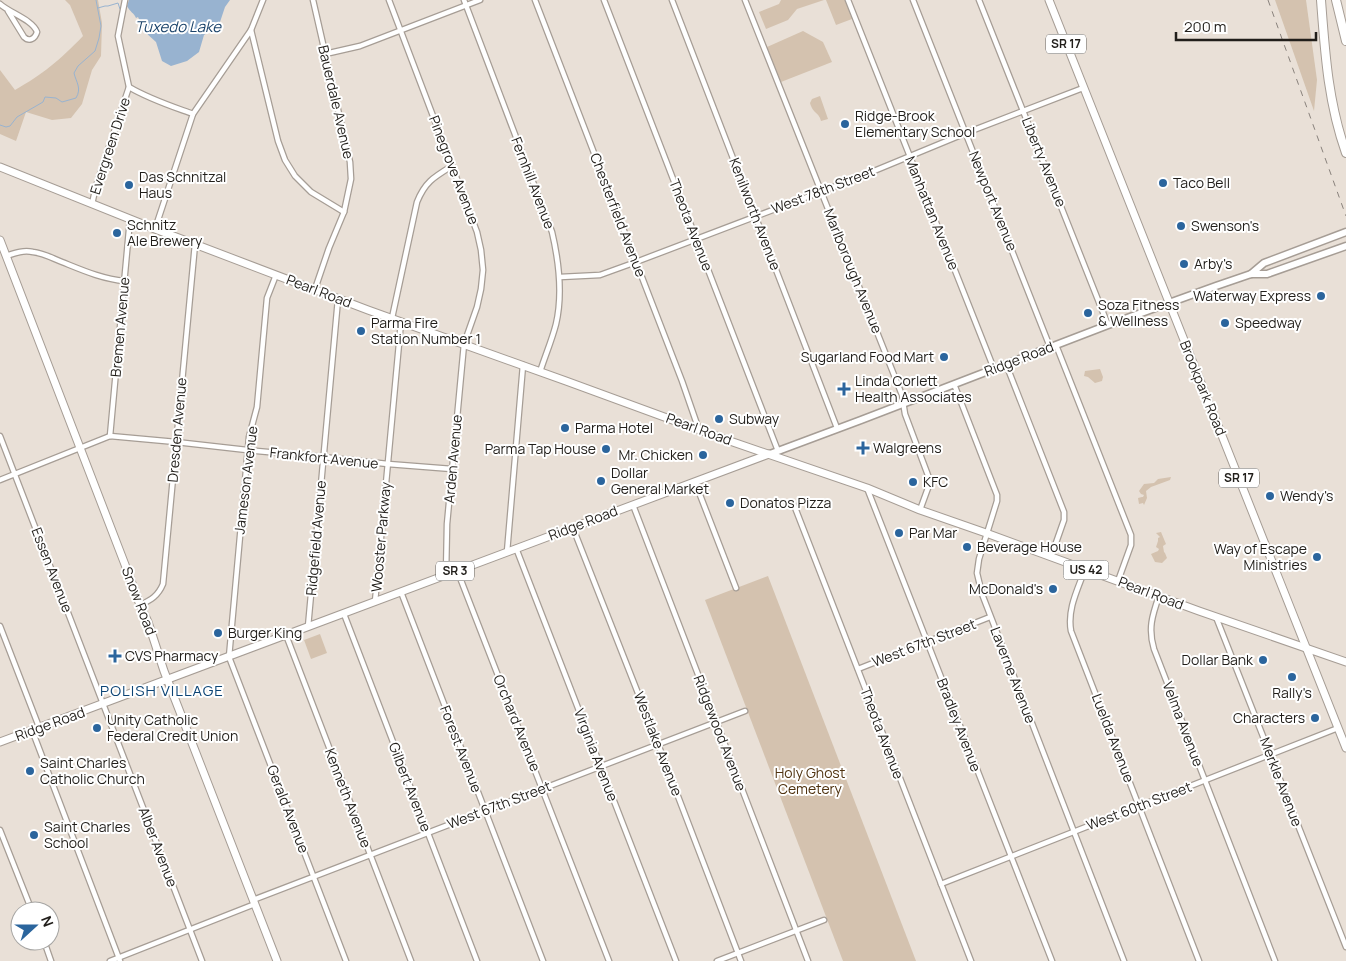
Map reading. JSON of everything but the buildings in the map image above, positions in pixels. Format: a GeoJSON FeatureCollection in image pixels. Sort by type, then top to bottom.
{"type":"FeatureCollection","features":[{"type":"Feature","properties":{"kind":"highway"},"geometry":{"type":"LineString","coordinates":[[1321,0],[1325,56],[1331,101],[1346,153]]}},
{"type":"Feature","properties":{"kind":"highway"},"geometry":{"type":"LineString","coordinates":[[1336,0],[1346,41]]}},
{"type":"Feature","properties":{"kind":"main road","name":"Brookpark Road"},"geometry":{"type":"LineString","coordinates":[[1049,0],[1346,748]]}},
{"type":"Feature","properties":{"kind":"main road","name":"Pearl Road"},"geometry":{"type":"LineString","coordinates":[[0,167],[338,299],[699,430],[867,488],[920,510],[986,532],[1216,617],[1346,662]]}},
{"type":"Feature","properties":{"kind":"main road","name":"Ridge Road"},"geometry":{"type":"LineString","coordinates":[[1252,274],[1264,263],[1346,232]]}},
{"type":"Feature","properties":{"kind":"main road","name":"Snow Road"},"geometry":{"type":"LineString","coordinates":[[0,240],[277,961]]}},
{"type":"Feature","properties":{"kind":"main road","name":"Ridge Road"},"geometry":{"type":"LineString","coordinates":[[0,742],[904,404],[1108,325],[1252,274],[1267,274],[1346,246]]}},
{"type":"Feature","properties":{"kind":"street","name":"Evergreen Drive"},"geometry":{"type":"LineString","coordinates":[[92,204],[96,186],[129,87],[118,36],[125,0]]}},
{"type":"Feature","properties":{"kind":"street"},"geometry":{"type":"LineString","coordinates":[[155,229],[193,114],[251,30],[263,0]]}},
{"type":"Feature","properties":{"kind":"street","name":"Bauerdale Avenue"},"geometry":{"type":"LineString","coordinates":[[313,0],[350,162],[350,179],[344,212],[315,289]]}},
{"type":"Feature","properties":{"kind":"street","name":"Pinegrove Avenue"},"geometry":{"type":"LineString","coordinates":[[389,0],[477,232],[481,250],[483,270],[481,289],[464,344]]}},
{"type":"Feature","properties":{"kind":"street","name":"Fernhill Avenue"},"geometry":{"type":"LineString","coordinates":[[464,0],[552,232],[557,252],[560,277],[556,324],[540,372]]}},
{"type":"Feature","properties":{"kind":"street"},"geometry":{"type":"LineString","coordinates":[[325,54],[360,46],[480,0]]}},
{"type":"Feature","properties":{"kind":"street","name":"Chesterfield Avenue"},"geometry":{"type":"LineString","coordinates":[[535,0],[682,380],[699,430]]}},
{"type":"Feature","properties":{"kind":"street","name":"Theota Avenue"},"geometry":{"type":"LineString","coordinates":[[604,0],[778,451]]}},
{"type":"Feature","properties":{"kind":"street","name":"Kenilworth Avenue"},"geometry":{"type":"LineString","coordinates":[[672,0],[837,428]]}},
{"type":"Feature","properties":{"kind":"street","name":"Marlborough Avenue"},"geometry":{"type":"LineString","coordinates":[[745,0],[902,394],[905,414],[929,478],[928,488],[920,510]]}},
{"type":"Feature","properties":{"kind":"street","name":"Manhattan Avenue"},"geometry":{"type":"LineString","coordinates":[[848,0],[994,369]]}},
{"type":"Feature","properties":{"kind":"street","name":"Newport Avenue"},"geometry":{"type":"LineString","coordinates":[[914,0],[1053,346]]}},
{"type":"Feature","properties":{"kind":"street","name":"Liberty Avenue"},"geometry":{"type":"LineString","coordinates":[[979,0],[1108,325]]}},
{"type":"Feature","properties":{"kind":"street"},"geometry":{"type":"LineString","coordinates":[[0,4],[34,27],[37,32],[35,37],[30,40],[24,37],[8,11]]}},
{"type":"Feature","properties":{"kind":"street"},"geometry":{"type":"LineString","coordinates":[[251,30],[278,141],[285,160],[295,176],[311,192],[344,212]]}},
{"type":"Feature","properties":{"kind":"street"},"geometry":{"type":"LineString","coordinates":[[129,87],[158,102],[193,114]]}},
{"type":"Feature","properties":{"kind":"street","name":"West 78th Street"},"geometry":{"type":"LineString","coordinates":[[560,277],[600,276],[1083,88]]}},
{"type":"Feature","properties":{"kind":"street"},"geometry":{"type":"LineString","coordinates":[[392,318],[417,202],[421,192],[428,183],[452,166]]}},
{"type":"Feature","properties":{"kind":"street","name":"Bremen Avenue"},"geometry":{"type":"LineString","coordinates":[[110,436],[130,219]]}},
{"type":"Feature","properties":{"kind":"street","name":"Dresden Avenue"},"geometry":{"type":"LineString","coordinates":[[140,605],[156,596],[163,584],[195,244]]}},
{"type":"Feature","properties":{"kind":"street"},"geometry":{"type":"LineString","coordinates":[[6,256],[21,252],[42,254],[95,275],[124,281]]}},
{"type":"Feature","properties":{"kind":"street","name":"Jameson Avenue"},"geometry":{"type":"LineString","coordinates":[[229,657],[247,450],[257,407],[267,298],[276,275]]}},
{"type":"Feature","properties":{"kind":"street","name":"Ridgefield Avenue"},"geometry":{"type":"LineString","coordinates":[[308,627],[338,299]]}},
{"type":"Feature","properties":{"kind":"street","name":"Wooster Parkway"},"geometry":{"type":"LineString","coordinates":[[376,602],[401,322]]}},
{"type":"Feature","properties":{"kind":"street","name":"Arden Avenue"},"geometry":{"type":"LineString","coordinates":[[446,575],[447,524],[464,344]]}},
{"type":"Feature","properties":{"kind":"street"},"geometry":{"type":"LineString","coordinates":[[1053,346],[1131,535],[1131,545],[1118,581]]}},
{"type":"Feature","properties":{"kind":"street"},"geometry":{"type":"LineString","coordinates":[[1006,364],[1064,512],[1064,520],[1051,557]]}},
{"type":"Feature","properties":{"kind":"street"},"geometry":{"type":"LineString","coordinates":[[507,552],[522,365]]}},
{"type":"Feature","properties":{"kind":"street","name":"Laverne Avenue"},"geometry":{"type":"LineString","coordinates":[[954,384],[997,494],[997,501],[979,559],[977,573],[982,594],[1124,961]]}},
{"type":"Feature","properties":{"kind":"street","name":"Essen Avenue"},"geometry":{"type":"LineString","coordinates":[[0,436],[104,704]]}},
{"type":"Feature","properties":{"kind":"street","name":"Frankfort Avenue"},"geometry":{"type":"LineString","coordinates":[[0,480],[110,436],[452,469]]}},
{"type":"Feature","properties":{"kind":"street"},"geometry":{"type":"LineString","coordinates":[[695,482],[736,588]]}},
{"type":"Feature","properties":{"kind":"street","name":"Bradley Avenue"},"geometry":{"type":"LineString","coordinates":[[867,488],[1052,961]]}},
{"type":"Feature","properties":{"kind":"street","name":"Ridgewood Avenue"},"geometry":{"type":"LineString","coordinates":[[632,505],[808,961]]}},
{"type":"Feature","properties":{"kind":"street","name":"Theota Avenue"},"geometry":{"type":"LineString","coordinates":[[794,505],[971,961]]}},
{"type":"Feature","properties":{"kind":"street","name":"Westlake Avenue"},"geometry":{"type":"LineString","coordinates":[[573,528],[741,961]]}},
{"type":"Feature","properties":{"kind":"street","name":"Virginia Avenue"},"geometry":{"type":"LineString","coordinates":[[516,548],[676,961]]}},
{"type":"Feature","properties":{"kind":"street","name":"Luelda Avenue"},"geometry":{"type":"LineString","coordinates":[[1085,569],[1070,610],[1071,628],[1199,961]]}},
{"type":"Feature","properties":{"kind":"street","name":"Orchard Avenue"},"geometry":{"type":"LineString","coordinates":[[457,570],[609,961]]}},
{"type":"Feature","properties":{"kind":"street","name":"Forest Avenue"},"geometry":{"type":"LineString","coordinates":[[401,592],[543,961]]}},
{"type":"Feature","properties":{"kind":"street","name":"Velma Avenue"},"geometry":{"type":"LineString","coordinates":[[1159,596],[1150,624],[1152,641],[1275,961]]}},
{"type":"Feature","properties":{"kind":"street","name":"Gilbert Avenue"},"geometry":{"type":"LineString","coordinates":[[344,614],[477,961]]}},
{"type":"Feature","properties":{"kind":"street","name":"West 67th Street"},"geometry":{"type":"LineString","coordinates":[[858,669],[990,617]]}},
{"type":"Feature","properties":{"kind":"street","name":"Merkle Avenue"},"geometry":{"type":"LineString","coordinates":[[1216,617],[1346,947]]}},
{"type":"Feature","properties":{"kind":"street"},"geometry":{"type":"LineString","coordinates":[[0,626],[119,959]]}},
{"type":"Feature","properties":{"kind":"street","name":"Kenneth Avenue"},"geometry":{"type":"LineString","coordinates":[[286,635],[411,961]]}},
{"type":"Feature","properties":{"kind":"street","name":"Gerald Avenue"},"geometry":{"type":"LineString","coordinates":[[229,657],[346,961]]}},
{"type":"Feature","properties":{"kind":"street","name":"Alber Avenue"},"geometry":{"type":"LineString","coordinates":[[104,704],[202,961]]}},
{"type":"Feature","properties":{"kind":"street","name":"West 67th Street"},"geometry":{"type":"LineString","coordinates":[[110,961],[119,959],[314,876],[745,711]]}},
{"type":"Feature","properties":{"kind":"street","name":"West 60th Street"},"geometry":{"type":"LineString","coordinates":[[940,884],[1271,756],[1338,728]]}},
{"type":"Feature","properties":{"kind":"street"},"geometry":{"type":"LineString","coordinates":[[0,830],[28,901]]}},
{"type":"Feature","properties":{"kind":"street"},"geometry":{"type":"LineString","coordinates":[[717,961],[824,920]]}},
{"type":"Feature","properties":{"kind":"green space"},"geometry":{"type":"Polygon","coordinates":[[[65,0],[98,0],[102,23],[101,56],[92,70],[82,104],[71,118],[52,120],[26,112],[16,141],[0,134],[0,70],[15,90],[51,66],[83,36],[70,5],[65,0]]]}},
{"type":"Feature","properties":{"kind":"green space"},"geometry":{"type":"Polygon","coordinates":[[[781,0],[824,0],[797,9],[788,20],[766,29],[759,12],[779,4],[781,0]]]}},
{"type":"Feature","properties":{"kind":"green space"},"geometry":{"type":"Polygon","coordinates":[[[826,0],[845,0],[852,19],[836,25],[826,0]]]}},
{"type":"Feature","properties":{"kind":"green space"},"geometry":{"type":"Polygon","coordinates":[[[1275,0],[1306,0],[1317,80],[1314,111],[1275,0]]]}},
{"type":"Feature","properties":{"kind":"green space"},"geometry":{"type":"Polygon","coordinates":[[[803,31],[823,42],[832,62],[781,82],[767,47],[803,31]]]}},
{"type":"Feature","properties":{"kind":"green space"},"geometry":{"type":"Polygon","coordinates":[[[820,96],[828,119],[821,121],[810,103],[812,99],[820,96]]]}},
{"type":"Feature","properties":{"kind":"green space"},"geometry":{"type":"Polygon","coordinates":[[[1100,369],[1103,377],[1102,381],[1095,383],[1084,376],[1085,371],[1100,369]]]}},
{"type":"Feature","properties":{"kind":"green space"},"geometry":{"type":"Polygon","coordinates":[[[1171,477],[1170,480],[1151,487],[1146,491],[1147,498],[1144,505],[1143,503],[1139,504],[1138,498],[1144,495],[1139,491],[1144,484],[1154,483],[1158,479],[1171,477]]]}},
{"type":"Feature","properties":{"kind":"green space"},"geometry":{"type":"Polygon","coordinates":[[[1161,532],[1166,544],[1163,546],[1167,558],[1162,563],[1155,562],[1151,554],[1159,549],[1156,547],[1160,537],[1156,533],[1161,532]]]}},
{"type":"Feature","properties":{"kind":"green space","name":"Holy Ghost Cemetery"},"geometry":{"type":"Polygon","coordinates":[[[768,576],[916,961],[843,961],[705,600],[768,576]]]}},
{"type":"Feature","properties":{"kind":"green space"},"geometry":{"type":"Polygon","coordinates":[[[320,634],[327,653],[311,659],[304,640],[320,634]]]}},
{"type":"Feature","properties":{"kind":"water","name":"Tuxedo Lake"},"geometry":{"type":"Polygon","coordinates":[[[129,0],[230,0],[225,7],[219,25],[204,35],[199,52],[187,61],[171,66],[162,61],[156,42],[145,32],[138,17],[136,18],[128,8],[129,0]]]}},
{"type":"Feature","properties":{"kind":"waterway"},"geometry":{"type":"LineString","coordinates":[[0,125],[10,126],[17,117],[43,102],[45,97],[56,98],[62,102],[76,98],[79,88],[74,73],[78,66],[95,51],[99,38],[101,26],[96,0]]}},
{"type":"Feature","properties":{"kind":"waterway"},"geometry":{"type":"LineString","coordinates":[[98,8],[118,3],[120,9]]}},
{"type":"Feature","properties":{"kind":"railway"},"geometry":{"type":"LineString","coordinates":[[1268,0],[1346,216]]}},
{"type":"Feature","properties":{"kind":"place","name":"Ridge-Brook Elementary School"},"geometry":{"type":"Point","coordinates":[845,124]}},
{"type":"Feature","properties":{"kind":"place","name":"Taco Bell"},"geometry":{"type":"Point","coordinates":[1163,183]}},
{"type":"Feature","properties":{"kind":"place","name":"Das Schnitzal Haus"},"geometry":{"type":"Point","coordinates":[129,185]}},
{"type":"Feature","properties":{"kind":"place","name":"Swenson's"},"geometry":{"type":"Point","coordinates":[1181,226]}},
{"type":"Feature","properties":{"kind":"place","name":"Schnitz Ale Brewery"},"geometry":{"type":"Point","coordinates":[117,233]}},
{"type":"Feature","properties":{"kind":"place","name":"Arby's"},"geometry":{"type":"Point","coordinates":[1184,264]}},
{"type":"Feature","properties":{"kind":"place","name":"Waterway Express"},"geometry":{"type":"Point","coordinates":[1321,296]}},
{"type":"Feature","properties":{"kind":"place","name":"Soza Fitness & Wellness"},"geometry":{"type":"Point","coordinates":[1088,313]}},
{"type":"Feature","properties":{"kind":"place","name":"Speedway"},"geometry":{"type":"Point","coordinates":[1225,323]}},
{"type":"Feature","properties":{"kind":"place","name":"Parma Fire Station Number 1"},"geometry":{"type":"Point","coordinates":[361,331]}},
{"type":"Feature","properties":{"kind":"place","name":"Sugarland Food Mart"},"geometry":{"type":"Point","coordinates":[944,357]}},
{"type":"Feature","properties":{"kind":"place","name":"Linda Corlett Health Associates"},"geometry":{"type":"Point","coordinates":[844,389]}},
{"type":"Feature","properties":{"kind":"place","name":"Subway"},"geometry":{"type":"Point","coordinates":[719,419]}},
{"type":"Feature","properties":{"kind":"place","name":"Parma Hotel"},"geometry":{"type":"Point","coordinates":[565,428]}},
{"type":"Feature","properties":{"kind":"place","name":"Walgreens"},"geometry":{"type":"Point","coordinates":[863,448]}},
{"type":"Feature","properties":{"kind":"place","name":"Parma Tap House"},"geometry":{"type":"Point","coordinates":[606,449]}},
{"type":"Feature","properties":{"kind":"place","name":"Mr. Chicken"},"geometry":{"type":"Point","coordinates":[703,455]}},
{"type":"Feature","properties":{"kind":"place","name":"Dollar General Market"},"geometry":{"type":"Point","coordinates":[601,481]}},
{"type":"Feature","properties":{"kind":"place","name":"KFC"},"geometry":{"type":"Point","coordinates":[913,482]}},
{"type":"Feature","properties":{"kind":"place","name":"Wendy's"},"geometry":{"type":"Point","coordinates":[1270,496]}},
{"type":"Feature","properties":{"kind":"place","name":"Donatos Pizza"},"geometry":{"type":"Point","coordinates":[730,503]}},
{"type":"Feature","properties":{"kind":"place","name":"Par Mar"},"geometry":{"type":"Point","coordinates":[899,533]}},
{"type":"Feature","properties":{"kind":"place","name":"Beverage House"},"geometry":{"type":"Point","coordinates":[967,547]}},
{"type":"Feature","properties":{"kind":"place","name":"Way of Escape Ministries"},"geometry":{"type":"Point","coordinates":[1317,557]}},
{"type":"Feature","properties":{"kind":"place","name":"McDonald's"},"geometry":{"type":"Point","coordinates":[1053,589]}},
{"type":"Feature","properties":{"kind":"place","name":"Burger King"},"geometry":{"type":"Point","coordinates":[218,633]}},
{"type":"Feature","properties":{"kind":"place","name":"CVS Pharmacy"},"geometry":{"type":"Point","coordinates":[115,656]}},
{"type":"Feature","properties":{"kind":"place","name":"Dollar Bank"},"geometry":{"type":"Point","coordinates":[1263,660]}},
{"type":"Feature","properties":{"kind":"place","name":"Rally's"},"geometry":{"type":"Point","coordinates":[1292,677]}},
{"type":"Feature","properties":{"kind":"place","name":"Characters"},"geometry":{"type":"Point","coordinates":[1315,718]}},
{"type":"Feature","properties":{"kind":"place","name":"Unity Catholic Federal Credit Union"},"geometry":{"type":"Point","coordinates":[97,728]}},
{"type":"Feature","properties":{"kind":"place","name":"Saint Charles Catholic Church"},"geometry":{"type":"Point","coordinates":[30,771]}},
{"type":"Feature","properties":{"kind":"place","name":"Saint Charles School"},"geometry":{"type":"Point","coordinates":[34,835]}},
{"type":"Feature","properties":{"kind":"district","name":"POLISH VILLAGE"},"geometry":{"type":"Point","coordinates":[162,691]}}]}
